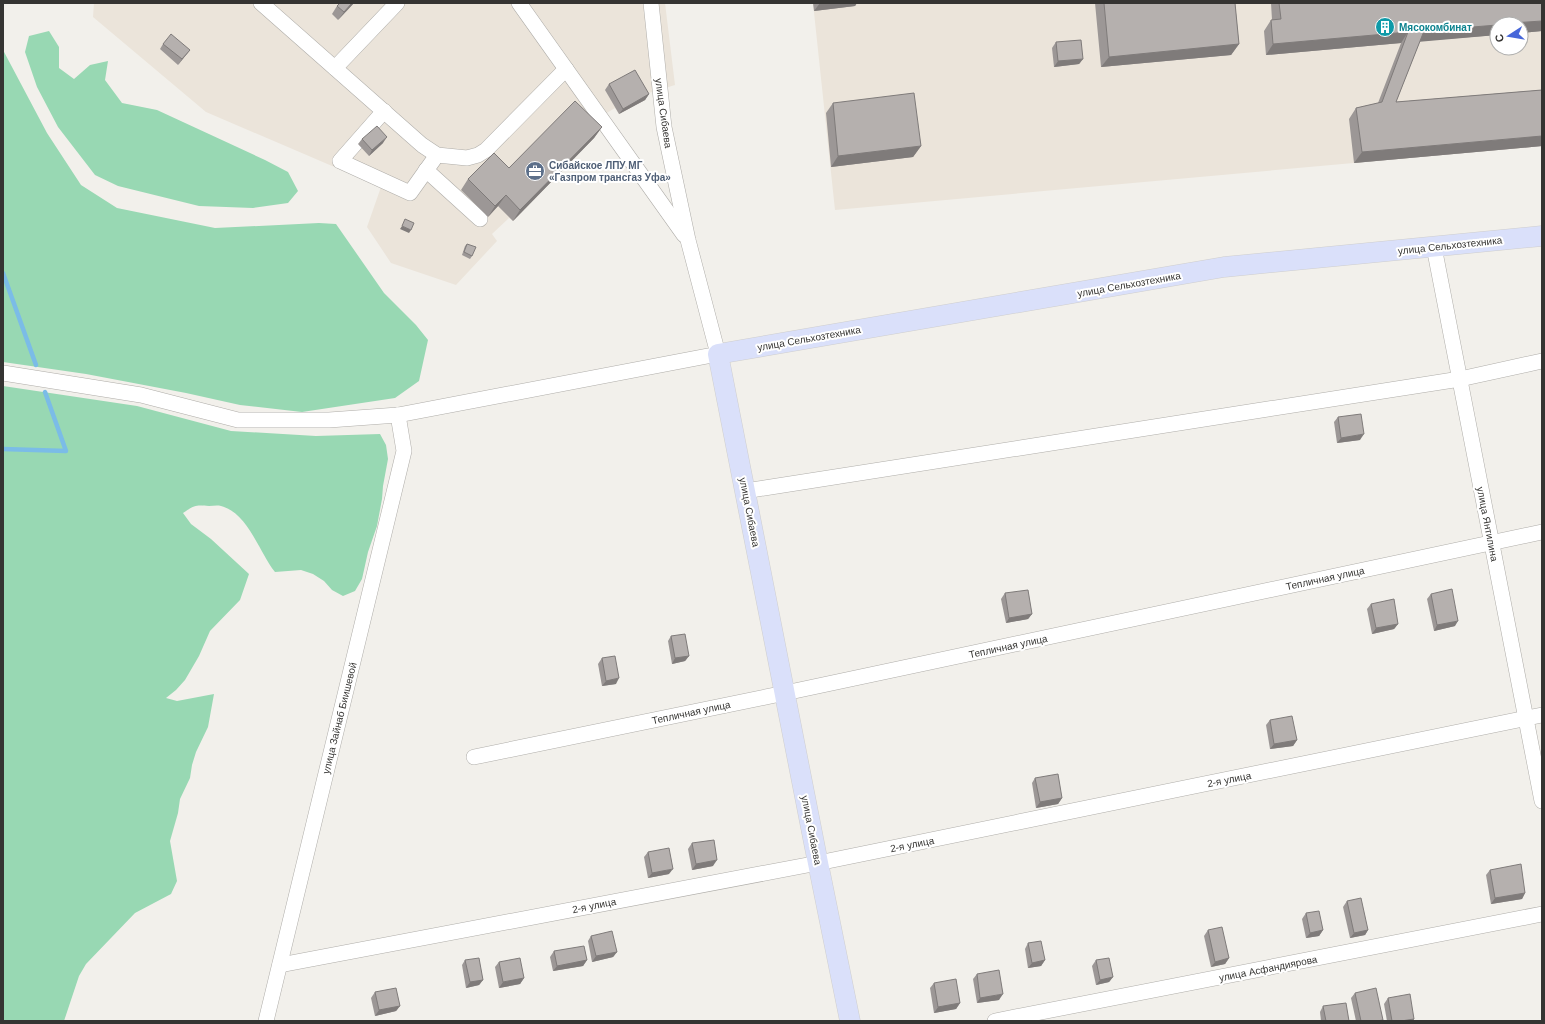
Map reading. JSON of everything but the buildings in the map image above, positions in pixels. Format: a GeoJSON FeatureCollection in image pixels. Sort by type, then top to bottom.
{"type":"FeatureCollection","features":[{"type":"Feature","properties":{"kind":"main road","name":"улица Сельхозтехника"},"geometry":{"type":"LineString","coordinates":[[718,354],[1224,267],[1542,236]]}},
{"type":"Feature","properties":{"kind":"main road","name":"улица Сибаева"},"geometry":{"type":"LineString","coordinates":[[718,354],[850,1021]]}},
{"type":"Feature","properties":{"kind":"street"},"geometry":{"type":"LineString","coordinates":[[262,3],[422,145],[437,155],[467,158],[478,155],[486,150],[566,69]]}},
{"type":"Feature","properties":{"kind":"street"},"geometry":{"type":"LineString","coordinates":[[335,68],[397,3]]}},
{"type":"Feature","properties":{"kind":"street"},"geometry":{"type":"LineString","coordinates":[[519,3],[688,240]]}},
{"type":"Feature","properties":{"kind":"street","name":"улица Сибаева"},"geometry":{"type":"LineString","coordinates":[[651,3],[664,127],[688,240],[718,354]]}},
{"type":"Feature","properties":{"kind":"street"},"geometry":{"type":"LineString","coordinates":[[384,111],[340,161],[410,193],[437,155]]}},
{"type":"Feature","properties":{"kind":"street"},"geometry":{"type":"LineString","coordinates":[[426,170],[480,219]]}},
{"type":"Feature","properties":{"kind":"street","name":"улица Янтилина"},"geometry":{"type":"LineString","coordinates":[[1434,247],[1542,801]]}},
{"type":"Feature","properties":{"kind":"street"},"geometry":{"type":"LineString","coordinates":[[3,373],[141,395],[238,420],[329,420],[398,415],[718,354]]}},
{"type":"Feature","properties":{"kind":"street"},"geometry":{"type":"LineString","coordinates":[[745,491],[1460,379],[1542,361]]}},
{"type":"Feature","properties":{"kind":"street","name":"улица Зайнаб Биишевой"},"geometry":{"type":"LineString","coordinates":[[266,1021],[404,451],[398,415]]}},
{"type":"Feature","properties":{"kind":"street","name":"Тепличная улица"},"geometry":{"type":"LineString","coordinates":[[474,757],[785,693],[1542,532]]}},
{"type":"Feature","properties":{"kind":"street","name":"2-я улица"},"geometry":{"type":"LineString","coordinates":[[280,965],[818,863],[1542,716]]}},
{"type":"Feature","properties":{"kind":"street","name":"улица Асфандиярова"},"geometry":{"type":"LineString","coordinates":[[995,1021],[1542,914]]}},
{"type":"Feature","properties":{"kind":"shaded area","name":"Сибайское ЛПУ МГ «Газпром трансгаз Уфа»"},"geometry":{"type":"Polygon","coordinates":[[[94,3],[665,3],[675,85],[642,95],[645,100],[619,114],[615,108],[590,123],[594,138],[513,221],[509,218],[492,234],[497,241],[456,285],[391,263],[367,227],[381,187],[206,112],[93,17],[94,3]]]}},
{"type":"Feature","properties":{"kind":"shaded area"},"geometry":{"type":"Polygon","coordinates":[[[813,3],[1542,3],[1542,146],[835,210],[813,3]]]}},
{"type":"Feature","properties":{"kind":"green space"},"geometry":{"type":"Polygon","coordinates":[[[49,31],[59,47],[59,68],[74,79],[90,65],[108,61],[105,80],[122,103],[157,110],[265,160],[288,172],[298,191],[288,203],[253,208],[199,206],[118,186],[95,175],[58,127],[37,87],[25,52],[29,36],[49,31]]]}},
{"type":"Feature","properties":{"kind":"green space"},"geometry":{"type":"Polygon","coordinates":[[[3,50],[47,133],[81,185],[117,208],[215,228],[319,223],[336,224],[384,293],[416,325],[428,340],[419,381],[395,398],[302,412],[240,405],[86,374],[3,362],[3,50]]]}},
{"type":"Feature","properties":{"kind":"green space"},"geometry":{"type":"Polygon","coordinates":[[[3,386],[137,406],[231,431],[316,436],[380,434],[386,445],[388,459],[377,526],[368,552],[362,579],[355,591],[343,596],[332,590],[324,581],[313,574],[301,570],[275,572],[246,525],[239,516],[230,510],[220,506],[198,506],[193,507],[183,513],[191,524],[211,539],[249,574],[240,600],[210,631],[199,656],[185,680],[166,698],[177,701],[214,694],[208,727],[196,752],[190,778],[180,799],[178,813],[170,841],[177,881],[171,894],[135,913],[86,964],[79,976],[64,1021],[3,1021],[3,386]]]}},
{"type":"Feature","properties":{"kind":"waterway"},"geometry":{"type":"LineString","coordinates":[[3,273],[36,365]]}},
{"type":"Feature","properties":{"kind":"waterway"},"geometry":{"type":"LineString","coordinates":[[3,449],[66,451],[45,392]]}},
{"type":"Feature","properties":{"kind":"place","name":"Мясокомбинат"},"geometry":{"type":"Point","coordinates":[1385,27]}},
{"type":"Feature","properties":{"kind":"place","name":"Сибайское ЛПУ МГ «Газпром трансгаз Уфа»"},"geometry":{"type":"Point","coordinates":[535,171]}}]}
